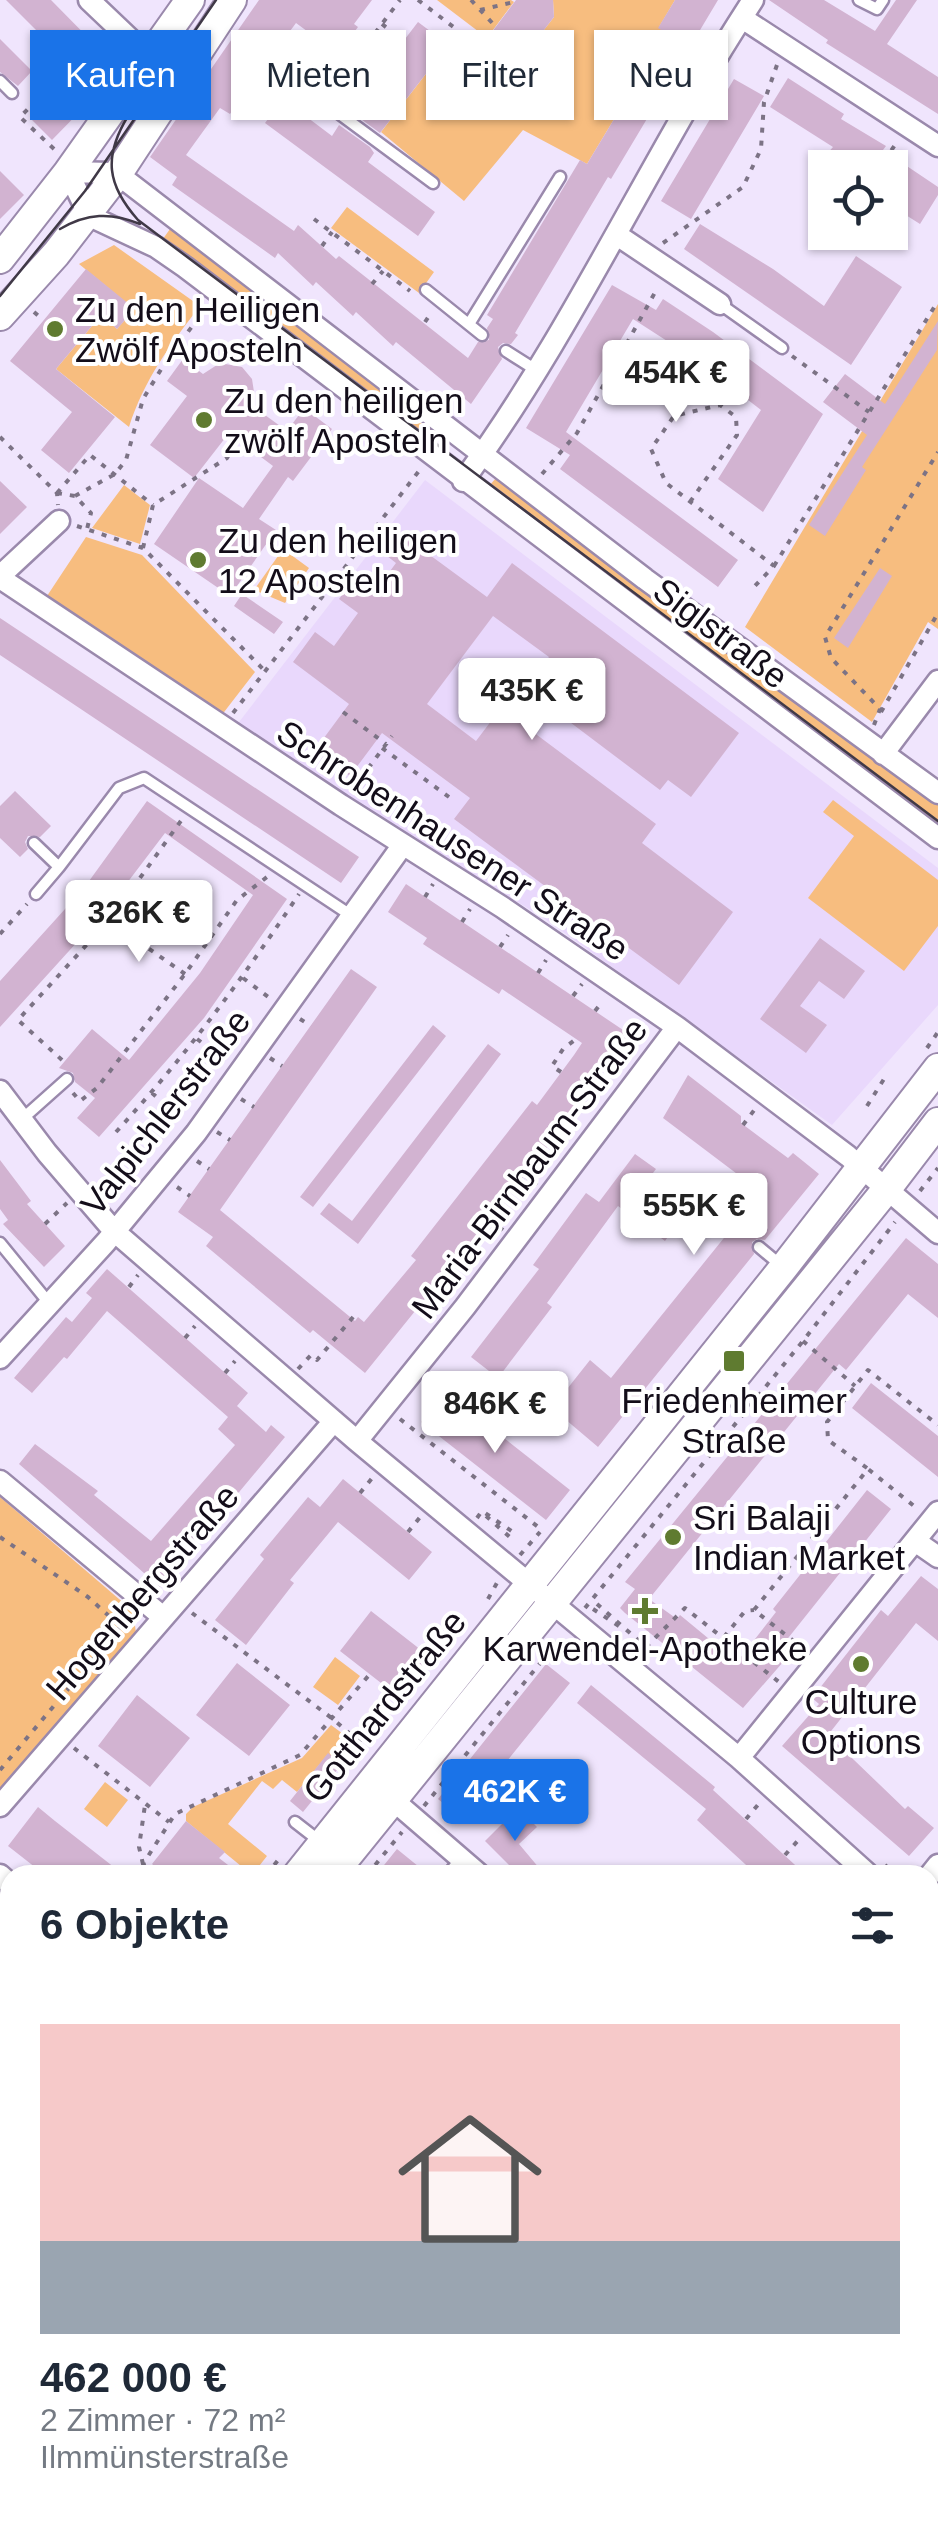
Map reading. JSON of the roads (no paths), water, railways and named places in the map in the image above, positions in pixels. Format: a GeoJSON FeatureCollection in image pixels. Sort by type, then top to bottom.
{"type":"FeatureCollection","features":[{"type":"Feature","properties":{"kind":"main road"},"geometry":{"type":"LineString","coordinates":[[169,30],[190,0]]}},
{"type":"Feature","properties":{"kind":"main road"},"geometry":{"type":"LineString","coordinates":[[0,316],[118,175],[222,28],[232,0]]}},
{"type":"Feature","properties":{"kind":"main road"},"geometry":{"type":"LineString","coordinates":[[5,242],[100,120]]}},
{"type":"Feature","properties":{"kind":"main road"},"geometry":{"type":"LineString","coordinates":[[541,1593],[938,1068]]}},
{"type":"Feature","properties":{"kind":"main road"},"geometry":{"type":"LineString","coordinates":[[541,1593],[896,1199],[938,1122]]}},
{"type":"Feature","properties":{"kind":"main road","name":"Gotthardstraße"},"geometry":{"type":"LineString","coordinates":[[343,1865],[404,1808],[541,1593]]}},
{"type":"Feature","properties":{"kind":"main road","name":"Gotthardstraße"},"geometry":{"type":"LineString","coordinates":[[305,1865],[541,1593]]}},
{"type":"Feature","properties":{"kind":"street"},"geometry":{"type":"LineString","coordinates":[[89,0],[121,30]]}},
{"type":"Feature","properties":{"kind":"street"},"geometry":{"type":"LineString","coordinates":[[464,482],[536,370],[747,9],[786,46],[938,146]]}},
{"type":"Feature","properties":{"kind":"street"},"geometry":{"type":"LineString","coordinates":[[65,164],[118,175]]}},
{"type":"Feature","properties":{"kind":"street"},"geometry":{"type":"LineString","coordinates":[[65,164],[90,212]]}},
{"type":"Feature","properties":{"kind":"street","name":"Siglstraße"},"geometry":{"type":"LineString","coordinates":[[118,175],[645,579],[938,793]]}},
{"type":"Feature","properties":{"kind":"street","name":"Siglstraße"},"geometry":{"type":"LineString","coordinates":[[90,212],[185,267],[938,838]]}},
{"type":"Feature","properties":{"kind":"street"},"geometry":{"type":"LineString","coordinates":[[616,234],[720,304]]}},
{"type":"Feature","properties":{"kind":"street"},"geometry":{"type":"LineString","coordinates":[[0,577],[60,521]]}},
{"type":"Feature","properties":{"kind":"street","name":"Schrobenhausener Straße"},"geometry":{"type":"LineString","coordinates":[[0,577],[677,1027],[861,1168],[938,1233]]}},
{"type":"Feature","properties":{"kind":"street"},"geometry":{"type":"LineString","coordinates":[[883,754],[938,681]]}},
{"type":"Feature","properties":{"kind":"street","name":"Valpichlerstraße"},"geometry":{"type":"LineString","coordinates":[[0,1358],[114,1232],[196,1133],[402,846]]}},
{"type":"Feature","properties":{"kind":"street","name":"Maria-Birnbaum-Straße"},"geometry":{"type":"LineString","coordinates":[[357,1441],[466,1307],[677,1027]]}},
{"type":"Feature","properties":{"kind":"street"},"geometry":{"type":"LineString","coordinates":[[0,1092],[114,1232],[293,1370],[334,1421],[739,1758],[858,1865]]}},
{"type":"Feature","properties":{"kind":"street","name":"Hogenbergstraße"},"geometry":{"type":"LineString","coordinates":[[0,1806],[334,1421]]}},
{"type":"Feature","properties":{"kind":"street"},"geometry":{"type":"LineString","coordinates":[[0,1480],[170,1609]]}},
{"type":"Feature","properties":{"kind":"street"},"geometry":{"type":"LineString","coordinates":[[739,1758],[935,1516]]}},
{"type":"Feature","properties":{"kind":"street"},"geometry":{"type":"LineString","coordinates":[[916,1541],[938,1557]]}},
{"type":"Feature","properties":{"kind":"street"},"geometry":{"type":"LineString","coordinates":[[404,1808],[469,1865]]}},
{"type":"Feature","properties":{"kind":"lane"},"geometry":{"type":"LineString","coordinates":[[859,0],[877,9],[884,0]]}},
{"type":"Feature","properties":{"kind":"lane"},"geometry":{"type":"LineString","coordinates":[[0,81],[12,93]]}},
{"type":"Feature","properties":{"kind":"lane"},"geometry":{"type":"LineString","coordinates":[[348,120],[433,183]]}},
{"type":"Feature","properties":{"kind":"lane"},"geometry":{"type":"LineString","coordinates":[[469,324],[560,176]]}},
{"type":"Feature","properties":{"kind":"lane"},"geometry":{"type":"LineString","coordinates":[[424,295],[482,335]]}},
{"type":"Feature","properties":{"kind":"lane"},"geometry":{"type":"LineString","coordinates":[[720,304],[782,348]]}},
{"type":"Feature","properties":{"kind":"lane"},"geometry":{"type":"LineString","coordinates":[[506,351],[536,370]]}},
{"type":"Feature","properties":{"kind":"lane"},"geometry":{"type":"LineString","coordinates":[[36,894],[119,788],[144,778],[353,916]]}},
{"type":"Feature","properties":{"kind":"lane"},"geometry":{"type":"LineString","coordinates":[[34,842],[59,866]]}},
{"type":"Feature","properties":{"kind":"lane"},"geometry":{"type":"LineString","coordinates":[[21,1120],[64,1081]]}},
{"type":"Feature","properties":{"kind":"lane"},"geometry":{"type":"LineString","coordinates":[[0,1242],[50,1304]]}},
{"type":"Feature","properties":{"kind":"lane"},"geometry":{"type":"LineString","coordinates":[[759,1248],[784,1267]]}},
{"type":"Feature","properties":{"kind":"lane"},"geometry":{"type":"LineString","coordinates":[[295,1822],[322,1843]]}},
{"type":"Feature","properties":{"kind":"lane"},"geometry":{"type":"LineString","coordinates":[[456,1865],[462,1858]]}},
{"type":"Feature","properties":{"kind":"tram line"},"geometry":{"type":"LineString","coordinates":[[0,296],[85,191],[216,0]]}},
{"type":"Feature","properties":{"kind":"tram line"},"geometry":{"type":"LineString","coordinates":[[126,120],[115,145],[112,170],[120,195],[138,220],[938,821]]}},
{"type":"Feature","properties":{"kind":"tram line"},"geometry":{"type":"LineString","coordinates":[[60,229],[99,216],[140,224]]}},
{"type":"Feature","properties":{"kind":"place","name":"Zu den Heiligen Zwölf Aposteln"},"geometry":{"type":"Point","coordinates":[55,329]}},
{"type":"Feature","properties":{"kind":"place","name":"Zu den heiligen zwölf Aposteln"},"geometry":{"type":"Point","coordinates":[204,420]}},
{"type":"Feature","properties":{"kind":"place","name":"Zu den heiligen 12 Aposteln"},"geometry":{"type":"Point","coordinates":[198,560]}},
{"type":"Feature","properties":{"kind":"place","name":"Friedenheimer Straße"},"geometry":{"type":"Point","coordinates":[734,1361]}},
{"type":"Feature","properties":{"kind":"place","name":"Sri Balaji Indian Market"},"geometry":{"type":"Point","coordinates":[673,1537]}},
{"type":"Feature","properties":{"kind":"place","name":"Karwendel-Apotheke"},"geometry":{"type":"Point","coordinates":[645,1611]}},
{"type":"Feature","properties":{"kind":"place","name":"Culture Options"},"geometry":{"type":"Point","coordinates":[861,1664]}}]}
